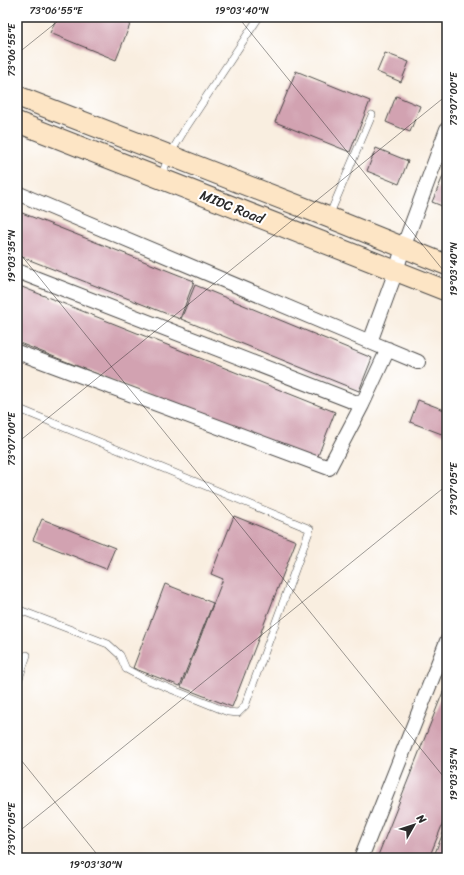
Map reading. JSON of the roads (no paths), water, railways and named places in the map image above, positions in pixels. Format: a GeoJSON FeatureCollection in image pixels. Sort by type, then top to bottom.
{"type":"FeatureCollection","features":[{"type":"Feature","properties":{"kind":"main road","name":"MIDC Road"},"geometry":{"type":"LineString","coordinates":[[17,96],[328,217],[447,266]]}},
{"type":"Feature","properties":{"kind":"main road","name":"MIDC Road"},"geometry":{"type":"LineString","coordinates":[[17,122],[447,291]]}},
{"type":"Feature","properties":{"kind":"street"},"geometry":{"type":"LineString","coordinates":[[370,342],[447,128]]}},
{"type":"Feature","properties":{"kind":"street"},"geometry":{"type":"LineString","coordinates":[[17,193],[418,362]]}},
{"type":"Feature","properties":{"kind":"street"},"geometry":{"type":"LineString","coordinates":[[17,271],[362,405]]}},
{"type":"Feature","properties":{"kind":"street"},"geometry":{"type":"LineString","coordinates":[[17,352],[329,468],[362,405],[388,349]]}},
{"type":"Feature","properties":{"kind":"street"},"geometry":{"type":"LineString","coordinates":[[360,858],[447,641]]}},
{"type":"Feature","properties":{"kind":"lane"},"geometry":{"type":"LineString","coordinates":[[160,178],[169,156],[185,129],[259,17]]}},
{"type":"Feature","properties":{"kind":"lane"},"geometry":{"type":"LineString","coordinates":[[328,217],[372,115]]}},
{"type":"Feature","properties":{"kind":"lane"},"geometry":{"type":"LineString","coordinates":[[17,408],[310,529],[245,706],[238,712],[228,712],[141,677],[126,669],[120,655],[108,644],[17,609]]}},
{"type":"Feature","properties":{"kind":"lane"},"geometry":{"type":"LineString","coordinates":[[17,684],[27,655]]}}]}
